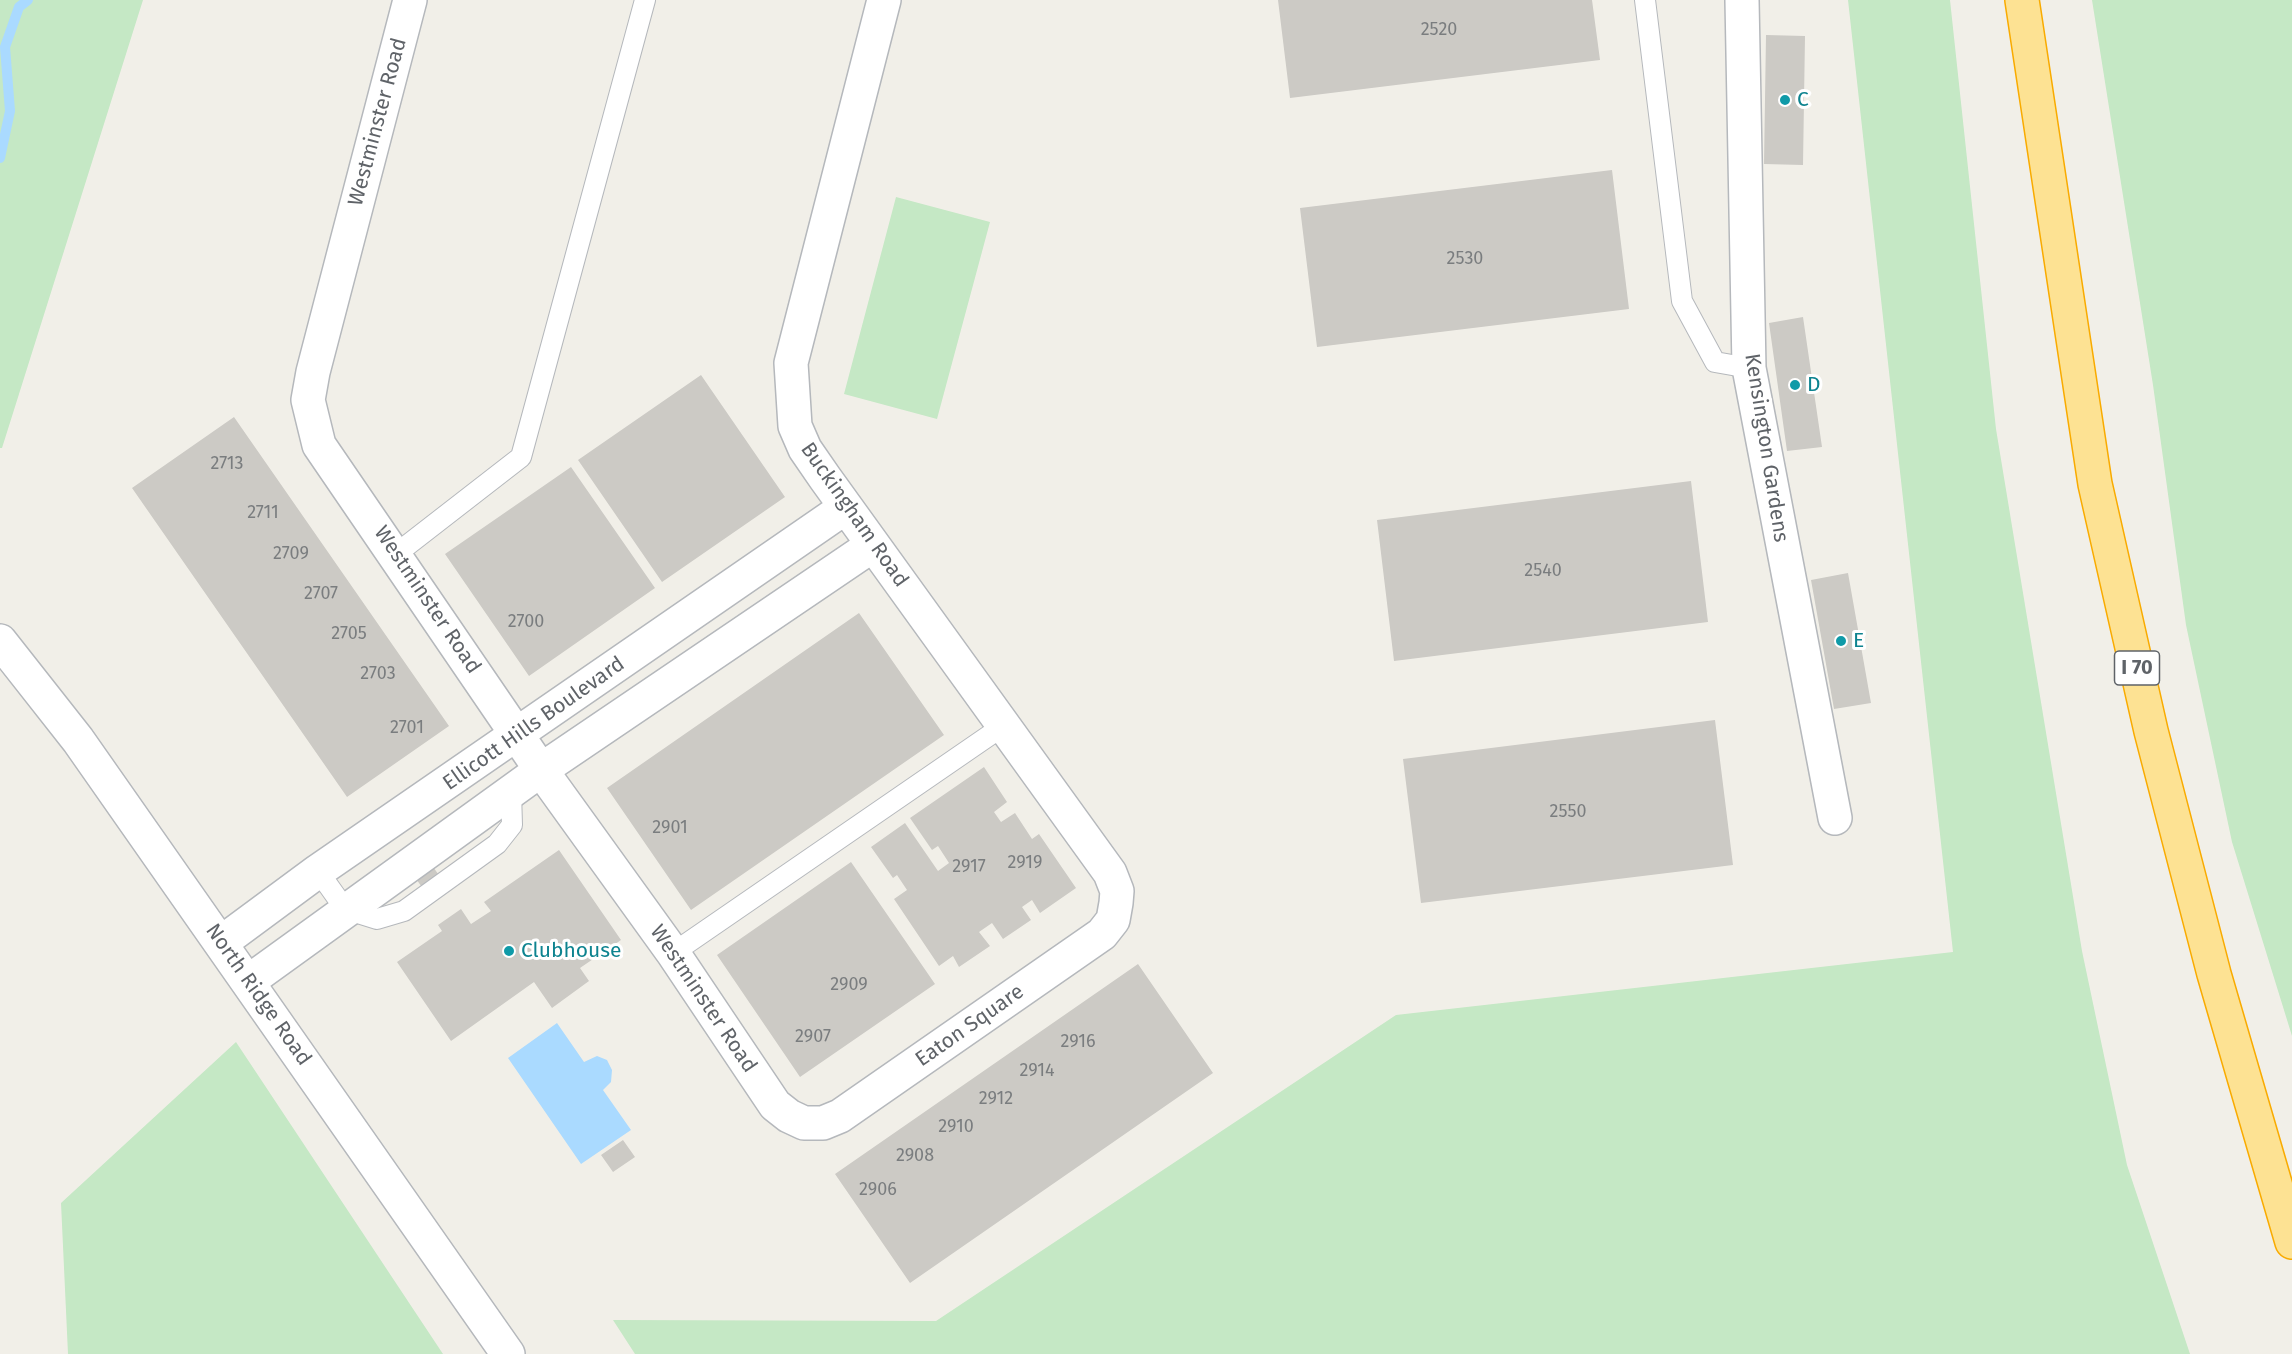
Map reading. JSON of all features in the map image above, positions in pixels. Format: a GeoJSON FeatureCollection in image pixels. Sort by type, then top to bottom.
{"type":"FeatureCollection","features":[{"type":"Feature","properties":{"kind":"highway"},"geometry":{"type":"LineString","coordinates":[[2022,0],[2034,81]]}},
{"type":"Feature","properties":{"kind":"highway","name":"I 70"},"geometry":{"type":"LineString","coordinates":[[2030,0],[2034,81],[2095,484],[2151,731],[2214,974],[2292,1242]]}},
{"type":"Feature","properties":{"kind":"street","name":"Westminster Road"},"geometry":{"type":"LineString","coordinates":[[410,0],[308,400],[319,445],[396,554],[542,770],[673,953],[775,1105],[789,1116],[804,1123]]}},
{"type":"Feature","properties":{"kind":"street","name":"Buckingham Road"},"geometry":{"type":"LineString","coordinates":[[884,0],[791,363],[795,426],[805,449],[1110,873],[1117,891],[1116,903]]}},
{"type":"Feature","properties":{"kind":"street","name":"Kensington Gardens"},"geometry":{"type":"LineString","coordinates":[[1742,0],[1749,368],[1834,818]]}},
{"type":"Feature","properties":{"kind":"street","name":"Ellicott Hills Boulevard"},"geometry":{"type":"LineString","coordinates":[[222,942],[318,872],[846,507]]}},
{"type":"Feature","properties":{"kind":"street","name":"Ellicott Hills Boulevard"},"geometry":{"type":"LineString","coordinates":[[249,981],[345,909],[542,770],[873,545]]}},
{"type":"Feature","properties":{"kind":"street","name":"North Ridge Road"},"geometry":{"type":"LineString","coordinates":[[0,641],[78,740],[222,942],[508,1354]]}},
{"type":"Feature","properties":{"kind":"street","name":"Eaton Square"},"geometry":{"type":"LineString","coordinates":[[804,1123],[823,1123],[840,1116],[1102,934],[1113,920],[1116,903]]}},
{"type":"Feature","properties":{"kind":"lane"},"geometry":{"type":"LineString","coordinates":[[396,554],[521,457],[645,0]]}},
{"type":"Feature","properties":{"kind":"lane"},"geometry":{"type":"LineString","coordinates":[[1645,0],[1682,301],[1715,362],[1749,368]]}},
{"type":"Feature","properties":{"kind":"lane"},"geometry":{"type":"LineString","coordinates":[[673,953],[1004,726]]}},
{"type":"Feature","properties":{"kind":"lane"},"geometry":{"type":"LineString","coordinates":[[318,872],[345,909]]}},
{"type":"Feature","properties":{"kind":"green space"},"geometry":{"type":"Polygon","coordinates":[[[0,0],[143,0],[2,448],[0,448],[0,0]]]}},
{"type":"Feature","properties":{"kind":"green space"},"geometry":{"type":"Polygon","coordinates":[[[1848,0],[1950,0],[1996,429],[2082,951],[2127,1165],[2190,1354],[635,1354],[613,1320],[936,1321],[1396,1015],[1953,952],[1848,0]]]}},
{"type":"Feature","properties":{"kind":"green space"},"geometry":{"type":"Polygon","coordinates":[[[2092,0],[2292,0],[2292,1036],[2232,842],[2186,625],[2153,385],[2092,0]]]}},
{"type":"Feature","properties":{"kind":"green space"},"geometry":{"type":"Polygon","coordinates":[[[896,197],[990,222],[937,419],[844,394],[896,197]]]}},
{"type":"Feature","properties":{"kind":"green space"},"geometry":{"type":"Polygon","coordinates":[[[236,1042],[443,1354],[68,1354],[61,1203],[236,1042]]]}},
{"type":"Feature","properties":{"kind":"water"},"geometry":{"type":"Polygon","coordinates":[[[557,1023],[584,1062],[597,1056],[607,1060],[612,1070],[611,1082],[603,1090],[631,1130],[581,1164],[508,1058],[557,1023]]]}},
{"type":"Feature","properties":{"kind":"building"},"geometry":{"type":"Polygon","coordinates":[[[1278,0],[1592,0],[1600,60],[1290,98],[1278,0]]]}},
{"type":"Feature","properties":{"kind":"building","name":"C"},"geometry":{"type":"Polygon","coordinates":[[[1766,35],[1805,36],[1803,165],[1764,164],[1766,35]]]}},
{"type":"Feature","properties":{"kind":"building"},"geometry":{"type":"Polygon","coordinates":[[[1612,170],[1629,309],[1317,347],[1300,208],[1612,170]]]}},
{"type":"Feature","properties":{"kind":"building","name":"D"},"geometry":{"type":"Polygon","coordinates":[[[1803,317],[1822,447],[1787,451],[1769,323],[1803,317]]]}},
{"type":"Feature","properties":{"kind":"building"},"geometry":{"type":"Polygon","coordinates":[[[701,375],[785,497],[662,582],[578,460],[701,375]]]}},
{"type":"Feature","properties":{"kind":"building"},"geometry":{"type":"Polygon","coordinates":[[[234,417],[449,726],[347,797],[132,488],[234,417]]]}},
{"type":"Feature","properties":{"kind":"building"},"geometry":{"type":"Polygon","coordinates":[[[571,467],[655,588],[529,676],[445,554],[571,467]]]}},
{"type":"Feature","properties":{"kind":"building"},"geometry":{"type":"Polygon","coordinates":[[[1691,481],[1708,622],[1394,661],[1377,520],[1691,481]]]}},
{"type":"Feature","properties":{"kind":"building","name":"E"},"geometry":{"type":"Polygon","coordinates":[[[1848,573],[1871,703],[1834,709],[1811,580],[1848,573]]]}},
{"type":"Feature","properties":{"kind":"building"},"geometry":{"type":"Polygon","coordinates":[[[859,613],[944,735],[691,910],[607,788],[859,613]]]}},
{"type":"Feature","properties":{"kind":"building"},"geometry":{"type":"Polygon","coordinates":[[[1715,720],[1733,865],[1421,903],[1403,759],[1715,720]]]}},
{"type":"Feature","properties":{"kind":"building"},"geometry":{"type":"Polygon","coordinates":[[[984,767],[1007,802],[994,812],[1001,822],[1015,813],[1032,839],[1039,834],[1076,888],[1040,913],[1032,900],[1022,907],[1031,920],[1003,939],[992,923],[979,932],[990,946],[959,967],[953,956],[939,966],[894,899],[907,890],[897,875],[893,878],[871,847],[905,823],[938,871],[949,863],[938,846],[932,850],[910,818],[984,767]]]}},
{"type":"Feature","properties":{"kind":"building","name":"Clubhouse"},"geometry":{"type":"Polygon","coordinates":[[[559,850],[621,940],[580,968],[589,981],[552,1008],[534,982],[451,1041],[397,962],[442,931],[438,925],[461,909],[471,924],[491,911],[484,902],[559,850]]]}},
{"type":"Feature","properties":{"kind":"building"},"geometry":{"type":"Polygon","coordinates":[[[851,862],[935,984],[800,1077],[717,955],[851,862]]]}},
{"type":"Feature","properties":{"kind":"building"},"geometry":{"type":"Polygon","coordinates":[[[431,864],[441,878],[424,890],[414,876],[431,864]]]}},
{"type":"Feature","properties":{"kind":"building"},"geometry":{"type":"Polygon","coordinates":[[[1138,964],[1213,1073],[910,1283],[835,1174],[1138,964]]]}},
{"type":"Feature","properties":{"kind":"building"},"geometry":{"type":"Polygon","coordinates":[[[623,1140],[635,1157],[613,1172],[601,1155],[623,1140]]]}},
{"type":"Feature","properties":{"kind":"waterway"},"geometry":{"type":"LineString","coordinates":[[0,158],[10,111],[5,47],[19,7],[28,0]]}},
{"type":"Feature","properties":{"kind":"place","name":"C"},"geometry":{"type":"Point","coordinates":[1785,100]}},
{"type":"Feature","properties":{"kind":"place","name":"D"},"geometry":{"type":"Point","coordinates":[1795,385]}},
{"type":"Feature","properties":{"kind":"place","name":"E"},"geometry":{"type":"Point","coordinates":[1841,641]}},
{"type":"Feature","properties":{"kind":"place","name":"Clubhouse"},"geometry":{"type":"Point","coordinates":[509,951]}}]}
